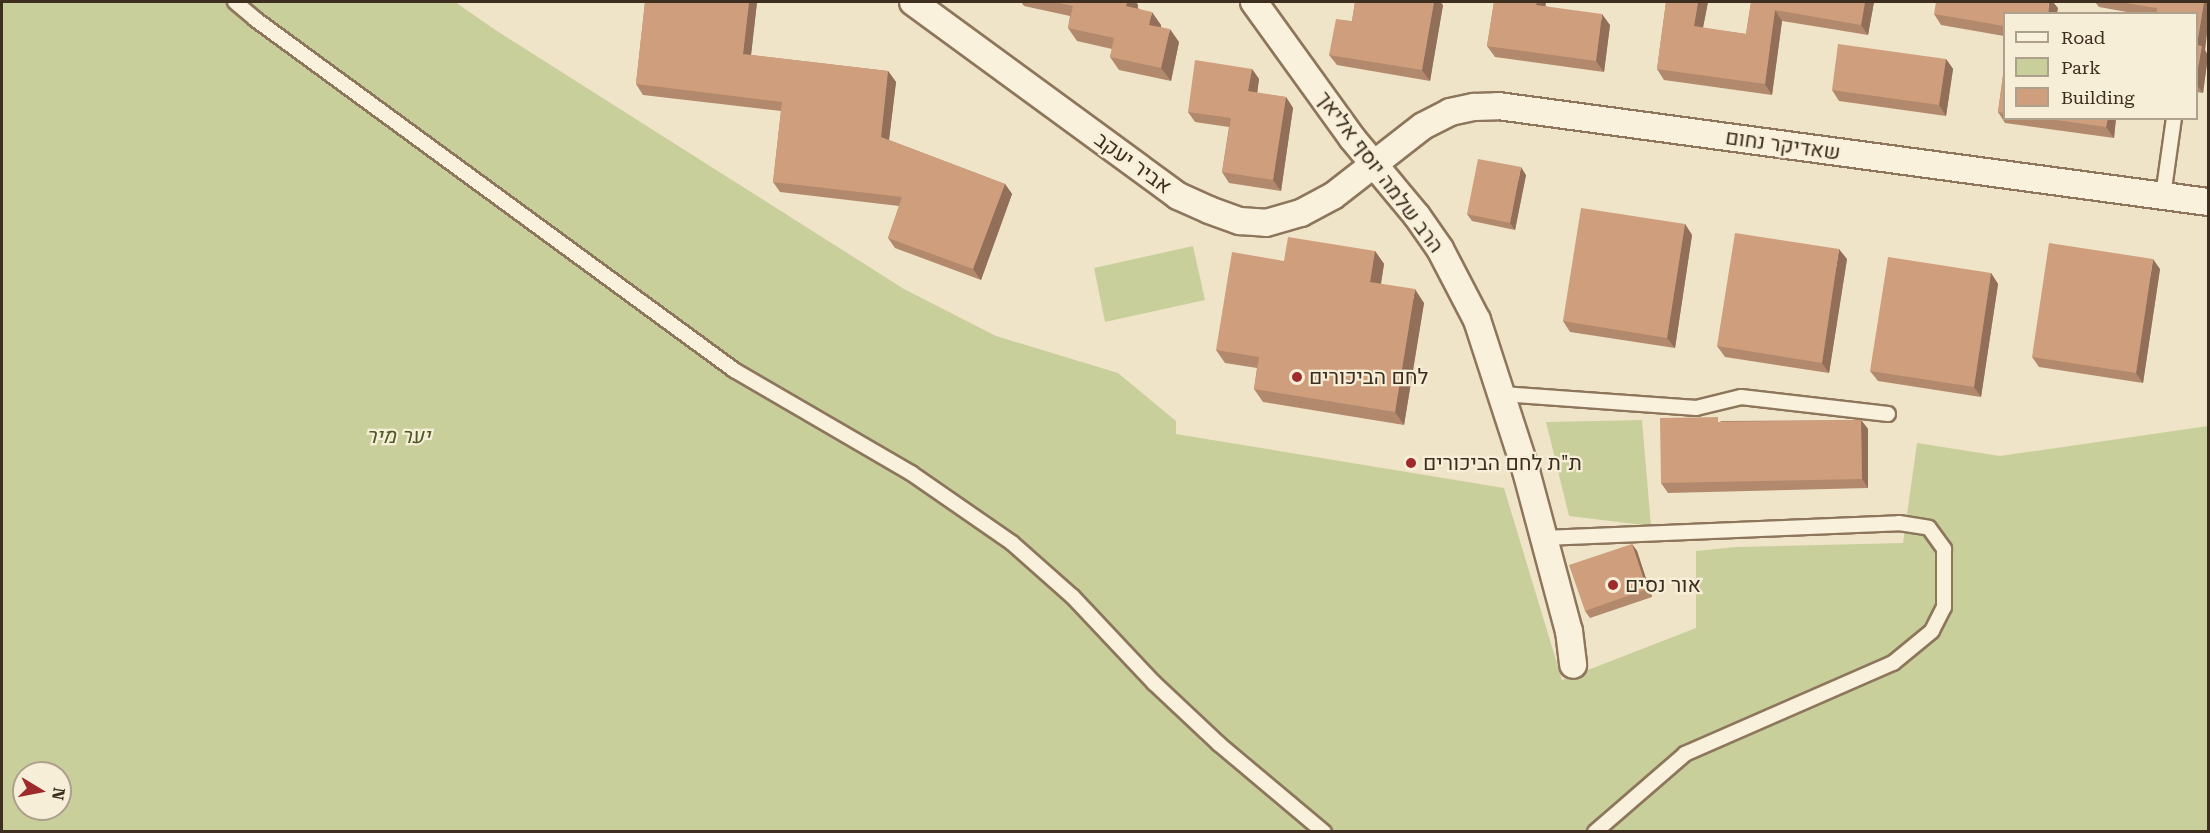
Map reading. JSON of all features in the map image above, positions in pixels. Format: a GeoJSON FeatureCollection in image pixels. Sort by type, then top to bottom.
{"type":"FeatureCollection","features":[{"type":"Feature","properties":{"kind":"street","name":"אביר יעקב"},"geometry":{"type":"LineString","coordinates":[[913,2],[1178,196],[1240,221],[1266,223],[1301,213],[1333,196],[1375,165]]}},
{"type":"Feature","properties":{"kind":"street","name":"הרב שלמה יוסף אליאך"},"geometry":{"type":"LineString","coordinates":[[1254,2],[1375,165],[1417,216],[1457,280],[1477,320],[1502,394],[1544,538],[1569,631],[1573,664]]}},
{"type":"Feature","properties":{"kind":"street","name":"שאדיקר נחום"},"geometry":{"type":"LineString","coordinates":[[1375,165],[1423,126],[1450,112],[1474,107],[1498,106],[2208,201]]}},
{"type":"Feature","properties":{"kind":"lane"},"geometry":{"type":"LineString","coordinates":[[235,2],[255,19],[734,370],[910,473],[1012,543],[1073,597],[1154,683],[1220,744],[1324,831]]}},
{"type":"Feature","properties":{"kind":"lane"},"geometry":{"type":"LineString","coordinates":[[2163,196],[2174,120]]}},
{"type":"Feature","properties":{"kind":"lane"},"geometry":{"type":"LineString","coordinates":[[1502,394],[1696,408],[1741,397],[1888,414]]}},
{"type":"Feature","properties":{"kind":"lane"},"geometry":{"type":"LineString","coordinates":[[1544,538],[1899,523],[1929,528],[1944,549],[1944,607],[1932,631],[1893,663],[1685,754],[1595,831]]}},
{"type":"Feature","properties":{"kind":"green space","name":"יער מיר"},"geometry":{"type":"Polygon","coordinates":[[[2,2],[455,2],[497,31],[904,289],[996,336],[1118,373],[1176,421],[1176,434],[1504,488],[1562,680],[1696,628],[1696,551],[1736,547],[1903,543],[1917,443],[2000,456],[2208,426],[2208,831],[2,832],[2,2]]]}},
{"type":"Feature","properties":{"kind":"green space"},"geometry":{"type":"Polygon","coordinates":[[[1193,246],[1205,300],[1105,322],[1094,268],[1193,246]]]}},
{"type":"Feature","properties":{"kind":"green space"},"geometry":{"type":"Polygon","coordinates":[[[1642,420],[1651,526],[1569,516],[1546,422],[1642,420]]]}},
{"type":"Feature","properties":{"kind":"building"},"geometry":{"type":"Polygon","coordinates":[[[645,2],[749,2],[743,54],[888,71],[881,137],[1005,184],[973,269],[888,238],[902,197],[773,182],[782,102],[636,84],[645,2]]]}},
{"type":"Feature","properties":{"kind":"building"},"geometry":{"type":"Polygon","coordinates":[[[1055,2],[1127,2],[1126,6],[1152,12],[1149,25],[1170,29],[1161,68],[1110,57],[1114,38],[1068,28],[1073,6],[1055,2]]]}},
{"type":"Feature","properties":{"kind":"building"},"geometry":{"type":"Polygon","coordinates":[[[1355,2],[1434,2],[1422,70],[1329,55],[1336,19],[1352,21],[1355,2]]]}},
{"type":"Feature","properties":{"kind":"building"},"geometry":{"type":"Polygon","coordinates":[[[1494,2],[1537,2],[1536,5],[1602,14],[1596,61],[1487,46],[1494,2]]]}},
{"type":"Feature","properties":{"kind":"building"},"geometry":{"type":"Polygon","coordinates":[[[1666,2],[1698,2],[1694,26],[1746,34],[1751,2],[1865,2],[1861,25],[1775,10],[1765,84],[1657,69],[1666,2]]]}},
{"type":"Feature","properties":{"kind":"building"},"geometry":{"type":"Polygon","coordinates":[[[1936,2],[2049,2],[2048,12],[2003,12],[2003,26],[1934,14],[1936,2]]]}},
{"type":"Feature","properties":{"kind":"building"},"geometry":{"type":"Polygon","coordinates":[[[2119,2],[2204,2],[2198,39],[2198,12],[2157,12],[2157,8],[2119,2]]]}},
{"type":"Feature","properties":{"kind":"building"},"geometry":{"type":"Polygon","coordinates":[[[1838,44],[1946,59],[1939,105],[1832,90],[1838,44]]]}},
{"type":"Feature","properties":{"kind":"building"},"geometry":{"type":"Polygon","coordinates":[[[2198,45],[2202,46],[2198,69],[2198,45]]]}},
{"type":"Feature","properties":{"kind":"building"},"geometry":{"type":"Polygon","coordinates":[[[1195,60],[1252,69],[1248,91],[1286,97],[1273,180],[1222,172],[1231,118],[1188,112],[1195,60]]]}},
{"type":"Feature","properties":{"kind":"building"},"geometry":{"type":"Polygon","coordinates":[[[2003,75],[2003,113],[1998,112],[2003,75]]]}},
{"type":"Feature","properties":{"kind":"building"},"geometry":{"type":"Polygon","coordinates":[[[2056,120],[2108,120],[2106,127],[2056,120]]]}},
{"type":"Feature","properties":{"kind":"building"},"geometry":{"type":"Polygon","coordinates":[[[1478,159],[1521,167],[1510,223],[1467,214],[1478,159]]]}},
{"type":"Feature","properties":{"kind":"building"},"geometry":{"type":"Polygon","coordinates":[[[1581,208],[1685,224],[1667,338],[1563,321],[1581,208]]]}},
{"type":"Feature","properties":{"kind":"building"},"geometry":{"type":"Polygon","coordinates":[[[1735,233],[1839,249],[1822,363],[1717,346],[1735,233]]]}},
{"type":"Feature","properties":{"kind":"building"},"geometry":{"type":"Polygon","coordinates":[[[1288,237],[1375,251],[1370,282],[1415,289],[1395,412],[1254,389],[1259,357],[1216,350],[1232,252],[1284,261],[1288,237]]]}},
{"type":"Feature","properties":{"kind":"building"},"geometry":{"type":"Polygon","coordinates":[[[2049,243],[2153,259],[2136,373],[2032,357],[2049,243]]]}},
{"type":"Feature","properties":{"kind":"building"},"geometry":{"type":"Polygon","coordinates":[[[1888,257],[1991,273],[1974,387],[1870,371],[1888,257]]]}},
{"type":"Feature","properties":{"kind":"building"},"geometry":{"type":"Polygon","coordinates":[[[1718,417],[1718,422],[1861,420],[1862,479],[1661,483],[1660,418],[1718,417]]]}},
{"type":"Feature","properties":{"kind":"building","name":"אור נסים"},"geometry":{"type":"Polygon","coordinates":[[[1632,544],[1647,589],[1585,611],[1569,565],[1632,544]]]}},
{"type":"Feature","properties":{"kind":"place","name":"לחם הביכורים"},"geometry":{"type":"Point","coordinates":[1297,377]}},
{"type":"Feature","properties":{"kind":"place","name":"ת\"ת לחם הביכורים"},"geometry":{"type":"Point","coordinates":[1411,463]}},
{"type":"Feature","properties":{"kind":"place","name":"אור נסים"},"geometry":{"type":"Point","coordinates":[1613,585]}}]}
